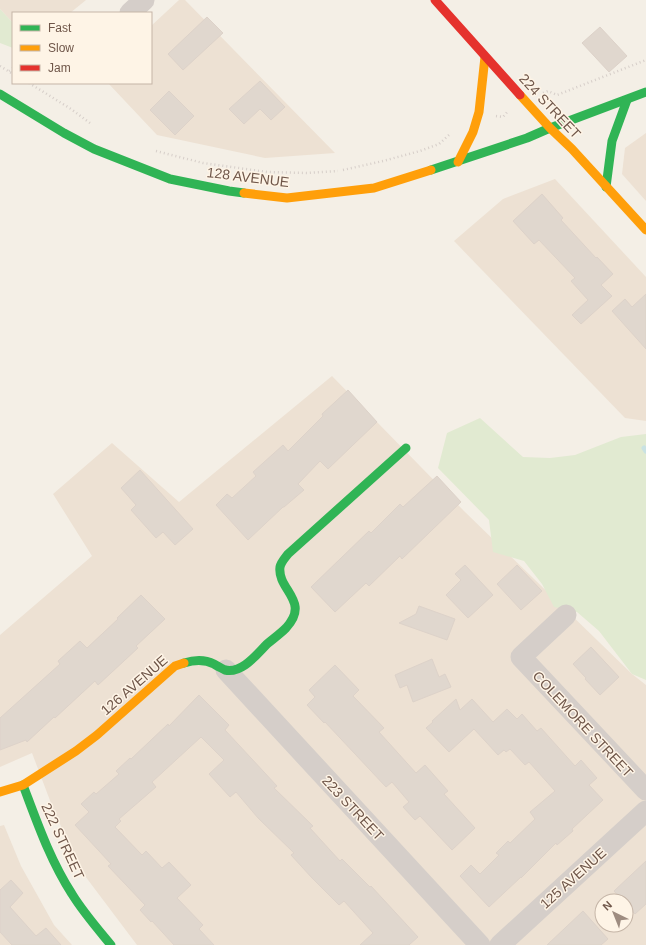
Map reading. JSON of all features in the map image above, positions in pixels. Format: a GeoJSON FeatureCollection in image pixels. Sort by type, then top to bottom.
{"type":"FeatureCollection","features":[{"type":"Feature","properties":{"kind":"street"},"geometry":{"type":"LineString","coordinates":[[131,12],[144,0]]}},
{"type":"Feature","properties":{"kind":"street","name":"224 STREET"},"geometry":{"type":"LineString","coordinates":[[435,0],[550,128],[646,230]]}},
{"type":"Feature","properties":{"kind":"street"},"geometry":{"type":"LineString","coordinates":[[458,162],[473,132],[479,112],[485,57]]}},
{"type":"Feature","properties":{"kind":"street","name":"128 AVENUE"},"geometry":{"type":"LineString","coordinates":[[0,94],[64,133],[94,149],[170,179],[229,191],[287,198],[374,188],[458,162],[527,138],[646,92]]}},
{"type":"Feature","properties":{"kind":"street"},"geometry":{"type":"LineString","coordinates":[[606,186],[612,141],[627,100]]}},
{"type":"Feature","properties":{"kind":"street"},"geometry":{"type":"LineString","coordinates":[[226,670],[236,669],[246,664],[291,621],[295,613],[295,605],[281,576],[280,568],[282,561],[406,448]]}},
{"type":"Feature","properties":{"kind":"street","name":"COLEMORE STREET"},"geometry":{"type":"LineString","coordinates":[[566,615],[520,657],[646,790]]}},
{"type":"Feature","properties":{"kind":"street","name":"126 AVENUE"},"geometry":{"type":"LineString","coordinates":[[0,792],[23,785],[76,751],[97,735],[175,666],[190,660],[201,660],[210,662],[226,670]]}},
{"type":"Feature","properties":{"kind":"street","name":"223 STREET"},"geometry":{"type":"LineString","coordinates":[[226,670],[480,945]]}},
{"type":"Feature","properties":{"kind":"street","name":"222 STREET"},"geometry":{"type":"LineString","coordinates":[[23,785],[51,856],[61,876],[76,900],[111,945]]}},
{"type":"Feature","properties":{"kind":"street","name":"125 AVENUE"},"geometry":{"type":"LineString","coordinates":[[500,945],[646,811]]}},
{"type":"Feature","properties":{"kind":"path"},"geometry":{"type":"LineString","coordinates":[[544,93],[548,91],[557,95],[646,60]]}},
{"type":"Feature","properties":{"kind":"path"},"geometry":{"type":"LineString","coordinates":[[0,66],[12,73]]}},
{"type":"Feature","properties":{"kind":"path"},"geometry":{"type":"LineString","coordinates":[[30,84],[71,109],[95,127]]}},
{"type":"Feature","properties":{"kind":"path"},"geometry":{"type":"LineString","coordinates":[[491,116],[503,118],[507,112]]}},
{"type":"Feature","properties":{"kind":"path"},"geometry":{"type":"LineString","coordinates":[[152,150],[203,163],[267,172],[342,171],[383,161],[439,144],[453,132]]}},
{"type":"Feature","properties":{"kind":"shaded area"},"geometry":{"type":"Polygon","coordinates":[[[0,0],[86,0],[71,12],[12,12],[12,22],[0,9],[0,0]]]}},
{"type":"Feature","properties":{"kind":"shaded area"},"geometry":{"type":"Polygon","coordinates":[[[179,0],[185,0],[335,153],[265,158],[157,135],[109,84],[152,84],[152,25],[179,0]]]}},
{"type":"Feature","properties":{"kind":"shaded area"},"geometry":{"type":"Polygon","coordinates":[[[646,133],[646,201],[622,174],[625,148],[646,133]]]}},
{"type":"Feature","properties":{"kind":"shaded area"},"geometry":{"type":"Polygon","coordinates":[[[555,179],[646,277],[646,421],[625,418],[454,241],[503,199],[555,179]]]}},
{"type":"Feature","properties":{"kind":"shaded area"},"geometry":{"type":"Polygon","coordinates":[[[332,376],[464,511],[632,674],[646,685],[646,945],[137,945],[82,872],[54,811],[32,753],[0,767],[0,635],[92,556],[53,494],[112,443],[179,502],[332,376]]]}},
{"type":"Feature","properties":{"kind":"shaded area"},"geometry":{"type":"Polygon","coordinates":[[[4,825],[21,866],[54,925],[72,945],[0,945],[0,826],[4,825]]]}},
{"type":"Feature","properties":{"kind":"green space"},"geometry":{"type":"Polygon","coordinates":[[[0,9],[12,22],[12,48],[0,43],[0,9]]]}},
{"type":"Feature","properties":{"kind":"green space"},"geometry":{"type":"Polygon","coordinates":[[[480,418],[523,457],[550,458],[575,455],[621,437],[646,434],[646,680],[632,674],[599,631],[577,612],[554,607],[542,584],[524,561],[493,552],[489,520],[438,468],[447,433],[480,418]]]}},
{"type":"Feature","properties":{"kind":"building"},"geometry":{"type":"Polygon","coordinates":[[[207,17],[223,33],[183,70],[168,54],[207,17]]]}},
{"type":"Feature","properties":{"kind":"building"},"geometry":{"type":"Polygon","coordinates":[[[600,27],[627,56],[609,72],[582,43],[600,27]]]}},
{"type":"Feature","properties":{"kind":"building"},"geometry":{"type":"Polygon","coordinates":[[[260,81],[285,107],[271,120],[260,109],[244,124],[229,109],[260,81]]]}},
{"type":"Feature","properties":{"kind":"building"},"geometry":{"type":"Polygon","coordinates":[[[169,91],[194,116],[175,135],[150,110],[169,91]]]}},
{"type":"Feature","properties":{"kind":"building"},"geometry":{"type":"Polygon","coordinates":[[[542,194],[563,218],[561,220],[613,274],[601,285],[612,296],[581,324],[572,315],[588,300],[571,281],[575,278],[539,240],[534,244],[513,221],[542,194]]]}},
{"type":"Feature","properties":{"kind":"building"},"geometry":{"type":"Polygon","coordinates":[[[646,294],[646,349],[612,311],[625,299],[632,307],[646,294]]]}},
{"type":"Feature","properties":{"kind":"building"},"geometry":{"type":"Polygon","coordinates":[[[348,390],[377,422],[328,469],[320,461],[298,484],[304,490],[283,507],[248,540],[216,505],[227,494],[232,498],[256,476],[253,472],[283,445],[288,451],[323,416],[322,414],[348,390]]]}},
{"type":"Feature","properties":{"kind":"building"},"geometry":{"type":"Polygon","coordinates":[[[140,470],[193,529],[175,545],[163,532],[156,538],[131,510],[136,505],[121,488],[140,470]]]}},
{"type":"Feature","properties":{"kind":"building"},"geometry":{"type":"Polygon","coordinates":[[[437,476],[461,502],[402,559],[400,556],[369,586],[366,583],[335,612],[311,587],[369,531],[371,533],[400,504],[403,507],[437,476]]]}},
{"type":"Feature","properties":{"kind":"building"},"geometry":{"type":"Polygon","coordinates":[[[465,565],[493,595],[468,618],[446,595],[461,580],[455,574],[465,565]]]}},
{"type":"Feature","properties":{"kind":"building"},"geometry":{"type":"Polygon","coordinates":[[[517,565],[542,591],[521,610],[497,584],[517,565]]]}},
{"type":"Feature","properties":{"kind":"building"},"geometry":{"type":"Polygon","coordinates":[[[141,595],[165,619],[136,646],[138,648],[98,685],[95,681],[27,742],[26,740],[0,750],[0,718],[60,664],[58,661],[80,641],[87,648],[141,595]]]}},
{"type":"Feature","properties":{"kind":"building"},"geometry":{"type":"Polygon","coordinates":[[[419,606],[455,619],[447,640],[399,623],[416,614],[419,606]]]}},
{"type":"Feature","properties":{"kind":"building"},"geometry":{"type":"Polygon","coordinates":[[[591,647],[619,677],[600,695],[573,664],[591,647]]]}},
{"type":"Feature","properties":{"kind":"building"},"geometry":{"type":"Polygon","coordinates":[[[432,659],[439,677],[445,674],[451,687],[413,702],[407,685],[400,688],[395,675],[432,659]]]}},
{"type":"Feature","properties":{"kind":"building"},"geometry":{"type":"Polygon","coordinates":[[[335,665],[359,690],[353,696],[384,728],[379,732],[416,773],[425,765],[448,791],[444,794],[475,828],[452,850],[420,816],[415,820],[403,807],[409,802],[392,782],[386,787],[307,705],[315,697],[309,690],[335,665]]]}},
{"type":"Feature","properties":{"kind":"building"},"geometry":{"type":"Polygon","coordinates":[[[199,695],[229,725],[225,730],[277,786],[274,788],[313,826],[310,828],[340,861],[342,859],[370,887],[371,886],[418,937],[409,945],[360,945],[373,933],[344,901],[339,905],[312,878],[291,855],[294,853],[258,818],[236,792],[230,797],[209,774],[224,760],[201,737],[152,782],[156,787],[119,819],[121,821],[115,827],[142,855],[146,851],[162,868],[169,862],[191,885],[177,898],[203,925],[199,929],[214,945],[174,945],[140,910],[145,905],[108,866],[111,864],[75,825],[89,812],[81,804],[94,792],[96,794],[119,774],[116,771],[168,724],[169,726],[199,695]]]}},
{"type":"Feature","properties":{"kind":"building"},"geometry":{"type":"Polygon","coordinates":[[[456,699],[460,710],[472,699],[493,722],[507,709],[517,719],[522,714],[537,731],[541,728],[575,766],[581,760],[597,778],[589,785],[603,800],[572,829],[573,831],[557,845],[556,843],[489,907],[460,876],[471,865],[480,874],[499,855],[496,853],[508,841],[510,843],[535,819],[530,812],[555,791],[529,762],[525,765],[510,749],[506,752],[504,750],[498,755],[474,729],[449,752],[426,728],[456,699]]]}},
{"type":"Feature","properties":{"kind":"building"},"geometry":{"type":"Polygon","coordinates":[[[646,861],[646,904],[635,914],[634,893],[616,893],[614,891],[646,861]]]}},
{"type":"Feature","properties":{"kind":"building"},"geometry":{"type":"Polygon","coordinates":[[[11,880],[23,893],[10,907],[36,936],[46,928],[61,945],[12,945],[0,932],[0,890],[11,880]]]}},
{"type":"Feature","properties":{"kind":"building"},"geometry":{"type":"Polygon","coordinates":[[[583,911],[594,923],[594,933],[603,933],[608,939],[601,945],[547,945],[583,911]]]}},
{"type":"Feature","properties":{"kind":"traffic: fast"},"geometry":{"type":"LineString","coordinates":[[431,170],[527,138],[646,92]]}},
{"type":"Feature","properties":{"kind":"traffic: fast"},"geometry":{"type":"LineString","coordinates":[[0,94],[64,133],[94,149],[170,179],[244,193]]}},
{"type":"Feature","properties":{"kind":"traffic: fast"},"geometry":{"type":"LineString","coordinates":[[606,187],[612,141],[627,100]]}},
{"type":"Feature","properties":{"kind":"traffic: fast"},"geometry":{"type":"LineString","coordinates":[[184,663],[203,661],[210,662],[225,670],[237,669],[254,658],[267,644],[286,628],[293,619],[295,610],[294,603],[280,575],[281,563],[288,554],[406,448]]}},
{"type":"Feature","properties":{"kind":"traffic: fast"},"geometry":{"type":"LineString","coordinates":[[23,785],[44,841],[64,881],[90,920],[111,945]]}},
{"type":"Feature","properties":{"kind":"traffic: slow"},"geometry":{"type":"LineString","coordinates":[[458,162],[473,132],[479,112],[485,57]]}},
{"type":"Feature","properties":{"kind":"traffic: slow"},"geometry":{"type":"LineString","coordinates":[[520,95],[646,230]]}},
{"type":"Feature","properties":{"kind":"traffic: slow"},"geometry":{"type":"LineString","coordinates":[[244,193],[287,198],[374,188],[431,170]]}},
{"type":"Feature","properties":{"kind":"traffic: slow"},"geometry":{"type":"LineString","coordinates":[[0,792],[23,785],[76,751],[97,735],[175,666],[184,663]]}},
{"type":"Feature","properties":{"kind":"traffic: jam"},"geometry":{"type":"LineString","coordinates":[[435,0],[520,95]]}}]}
